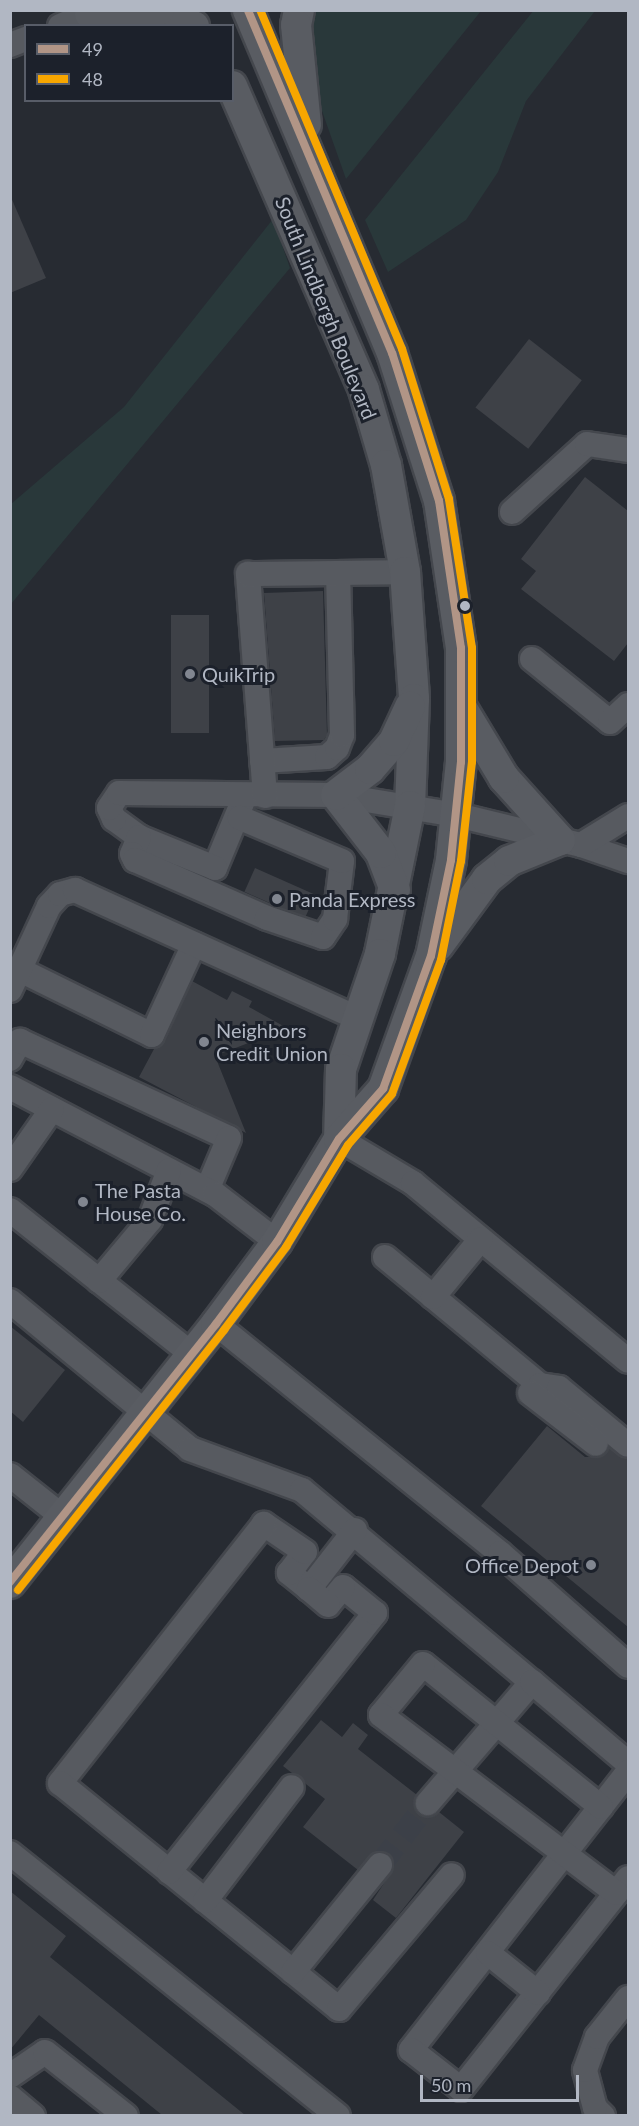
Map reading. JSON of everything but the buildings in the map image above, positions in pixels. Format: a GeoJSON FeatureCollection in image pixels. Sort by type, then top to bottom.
{"type":"FeatureCollection","features":[{"type":"Feature","properties":{"kind":"main road"},"geometry":{"type":"LineString","coordinates":[[94,12],[161,10],[190,24]]}},
{"type":"Feature","properties":{"kind":"main road"},"geometry":{"type":"LineString","coordinates":[[199,10],[205,24]]}},
{"type":"Feature","properties":{"kind":"main road","name":"South Lindbergh Boulevard"},"geometry":{"type":"LineString","coordinates":[[10,1583],[216,1324],[277,1242],[339,1139],[383,1089],[431,956],[457,815],[463,710],[453,574],[439,501],[418,427],[372,304],[248,10]]}},
{"type":"Feature","properties":{"kind":"main road"},"geometry":{"type":"LineString","coordinates":[[299,10],[296,25],[310,158]]}},
{"type":"Feature","properties":{"kind":"main road","name":"South Lindbergh Boulevard"},"geometry":{"type":"LineString","coordinates":[[234,90],[343,340],[386,465],[405,572],[414,699],[410,806],[395,890],[359,1019],[341,1068],[339,1139]]}},
{"type":"Feature","properties":{"kind":"main road"},"geometry":{"type":"LineString","coordinates":[[395,890],[381,853],[336,795],[370,769],[394,741],[414,699]]}},
{"type":"Feature","properties":{"kind":"main road"},"geometry":{"type":"LineString","coordinates":[[431,956],[487,879],[509,861],[571,842],[504,778],[463,710]]}},
{"type":"Feature","properties":{"kind":"street"},"geometry":{"type":"LineString","coordinates":[[65,24],[94,12]]}},
{"type":"Feature","properties":{"kind":"street"},"geometry":{"type":"LineString","coordinates":[[512,512],[587,444],[628,450]]}},
{"type":"Feature","properties":{"kind":"street"},"geometry":{"type":"LineString","coordinates":[[405,572],[248,574],[262,761],[250,803],[216,868],[139,837],[114,819],[109,808],[119,793],[195,796],[250,803],[336,795],[457,815],[571,842],[628,861]]}},
{"type":"Feature","properties":{"kind":"street"},"geometry":{"type":"LineString","coordinates":[[262,761],[327,757],[337,748],[342,735],[338,573]]}},
{"type":"Feature","properties":{"kind":"street"},"geometry":{"type":"LineString","coordinates":[[532,660],[610,722],[628,705]]}},
{"type":"Feature","properties":{"kind":"street"},"geometry":{"type":"LineString","coordinates":[[139,837],[132,854],[135,860],[315,938],[323,937],[333,926],[342,861],[250,803]]}},
{"type":"Feature","properties":{"kind":"street"},"geometry":{"type":"LineString","coordinates":[[571,842],[628,816]]}},
{"type":"Feature","properties":{"kind":"street"},"geometry":{"type":"LineString","coordinates":[[194,944],[152,1035],[16,980],[49,906],[60,894],[75,890],[194,944],[359,1019]]}},
{"type":"Feature","properties":{"kind":"street"},"geometry":{"type":"LineString","coordinates":[[10,1059],[20,1041],[229,1138],[207,1190]]}},
{"type":"Feature","properties":{"kind":"street"},"geometry":{"type":"LineString","coordinates":[[10,1087],[207,1190],[277,1242]]}},
{"type":"Feature","properties":{"kind":"street"},"geometry":{"type":"LineString","coordinates":[[10,1168],[52,1109]]}},
{"type":"Feature","properties":{"kind":"street"},"geometry":{"type":"LineString","coordinates":[[339,1139],[390,1166],[628,1360]]}},
{"type":"Feature","properties":{"kind":"street"},"geometry":{"type":"LineString","coordinates":[[99,1281],[150,1220],[169,1170]]}},
{"type":"Feature","properties":{"kind":"street"},"geometry":{"type":"LineString","coordinates":[[10,1210],[192,1354]]}},
{"type":"Feature","properties":{"kind":"street"},"geometry":{"type":"LineString","coordinates":[[428,1292],[475,1234]]}},
{"type":"Feature","properties":{"kind":"street"},"geometry":{"type":"LineString","coordinates":[[385,1257],[428,1292],[596,1444]]}},
{"type":"Feature","properties":{"kind":"street"},"geometry":{"type":"LineString","coordinates":[[10,1301],[190,1449],[302,1490],[355,1530],[628,1763]]}},
{"type":"Feature","properties":{"kind":"street"},"geometry":{"type":"LineString","coordinates":[[216,1324],[500,1553],[628,1666]]}},
{"type":"Feature","properties":{"kind":"street"},"geometry":{"type":"LineString","coordinates":[[535,1389],[559,1388],[628,1445]]}},
{"type":"Feature","properties":{"kind":"street"},"geometry":{"type":"LineString","coordinates":[[10,1475],[63,1517]]}},
{"type":"Feature","properties":{"kind":"street"},"geometry":{"type":"LineString","coordinates":[[169,1872],[375,1613],[343,1587],[328,1605],[289,1573],[305,1552],[264,1524],[60,1783],[169,1872],[339,2009],[452,1875]]}},
{"type":"Feature","properties":{"kind":"street"},"geometry":{"type":"LineString","coordinates":[[309,1589],[355,1530]]}},
{"type":"Feature","properties":{"kind":"street"},"geometry":{"type":"LineString","coordinates":[[601,1807],[423,1664],[381,1715],[566,1853],[622,1886],[461,2089],[411,2050],[488,1953],[566,1853],[628,1772]]}},
{"type":"Feature","properties":{"kind":"street"},"geometry":{"type":"LineString","coordinates":[[428,1803],[532,1682]]}},
{"type":"Feature","properties":{"kind":"street"},"geometry":{"type":"LineString","coordinates":[[205,1901],[292,1787]]}},
{"type":"Feature","properties":{"kind":"street"},"geometry":{"type":"LineString","coordinates":[[10,1853],[338,2115]]}},
{"type":"Feature","properties":{"kind":"street"},"geometry":{"type":"LineString","coordinates":[[293,1972],[380,1865]]}},
{"type":"Feature","properties":{"kind":"street"},"geometry":{"type":"LineString","coordinates":[[488,1953],[538,1993]]}},
{"type":"Feature","properties":{"kind":"street"},"geometry":{"type":"LineString","coordinates":[[603,2115],[595,2108],[585,2070],[597,2037],[628,1998]]}},
{"type":"Feature","properties":{"kind":"street"},"geometry":{"type":"LineString","coordinates":[[10,2076],[45,2052],[126,2115]]}},
{"type":"Feature","properties":{"kind":"street"},"geometry":{"type":"LineString","coordinates":[[10,2097],[33,2115]]}},
{"type":"Feature","properties":{"kind":"shaded area"},"geometry":{"type":"Polygon","coordinates":[[[534,10],[595,11],[526,101],[498,172],[466,220],[388,272],[365,220],[534,10]]]}},
{"type":"Feature","properties":{"kind":"shaded area"},"geometry":{"type":"Polygon","coordinates":[[[311,11],[481,11],[346,179],[310,77],[311,11]]]}},
{"type":"Feature","properties":{"kind":"shaded area"},"geometry":{"type":"Polygon","coordinates":[[[273,219],[290,268],[11,604],[11,504],[124,407],[273,219]]]}},
{"type":"Feature","properties":{"kind":"tunnel"},"geometry":{"type":"LineString","coordinates":[[380,1865],[428,1803]]}},
{"type":"Feature","properties":{"kind":"transit line","name":"49"},"geometry":{"type":"LineString","coordinates":[[10,1582],[216,1324],[277,1242],[339,1139],[383,1089],[431,956],[451,860],[461,762],[461,648],[439,501],[392,353],[248,10]]}},
{"type":"Feature","properties":{"kind":"transit line","name":"48"},"geometry":{"type":"LineString","coordinates":[[18,1590],[224,1330],[286,1247],[348,1145],[392,1094],[441,960],[461,861],[472,762],[472,648],[449,499],[402,349],[260,10]]}},
{"type":"Feature","properties":{"kind":"place","name":"QuikTrip"},"geometry":{"type":"Point","coordinates":[190,674]}},
{"type":"Feature","properties":{"kind":"place","name":"Panda Express"},"geometry":{"type":"Point","coordinates":[277,899]}},
{"type":"Feature","properties":{"kind":"place","name":"Neighbors Credit Union"},"geometry":{"type":"Point","coordinates":[204,1042]}},
{"type":"Feature","properties":{"kind":"place","name":"The Pasta House Co."},"geometry":{"type":"Point","coordinates":[83,1202]}},
{"type":"Feature","properties":{"kind":"place","name":"Office Depot"},"geometry":{"type":"Point","coordinates":[591,1565]}}]}
